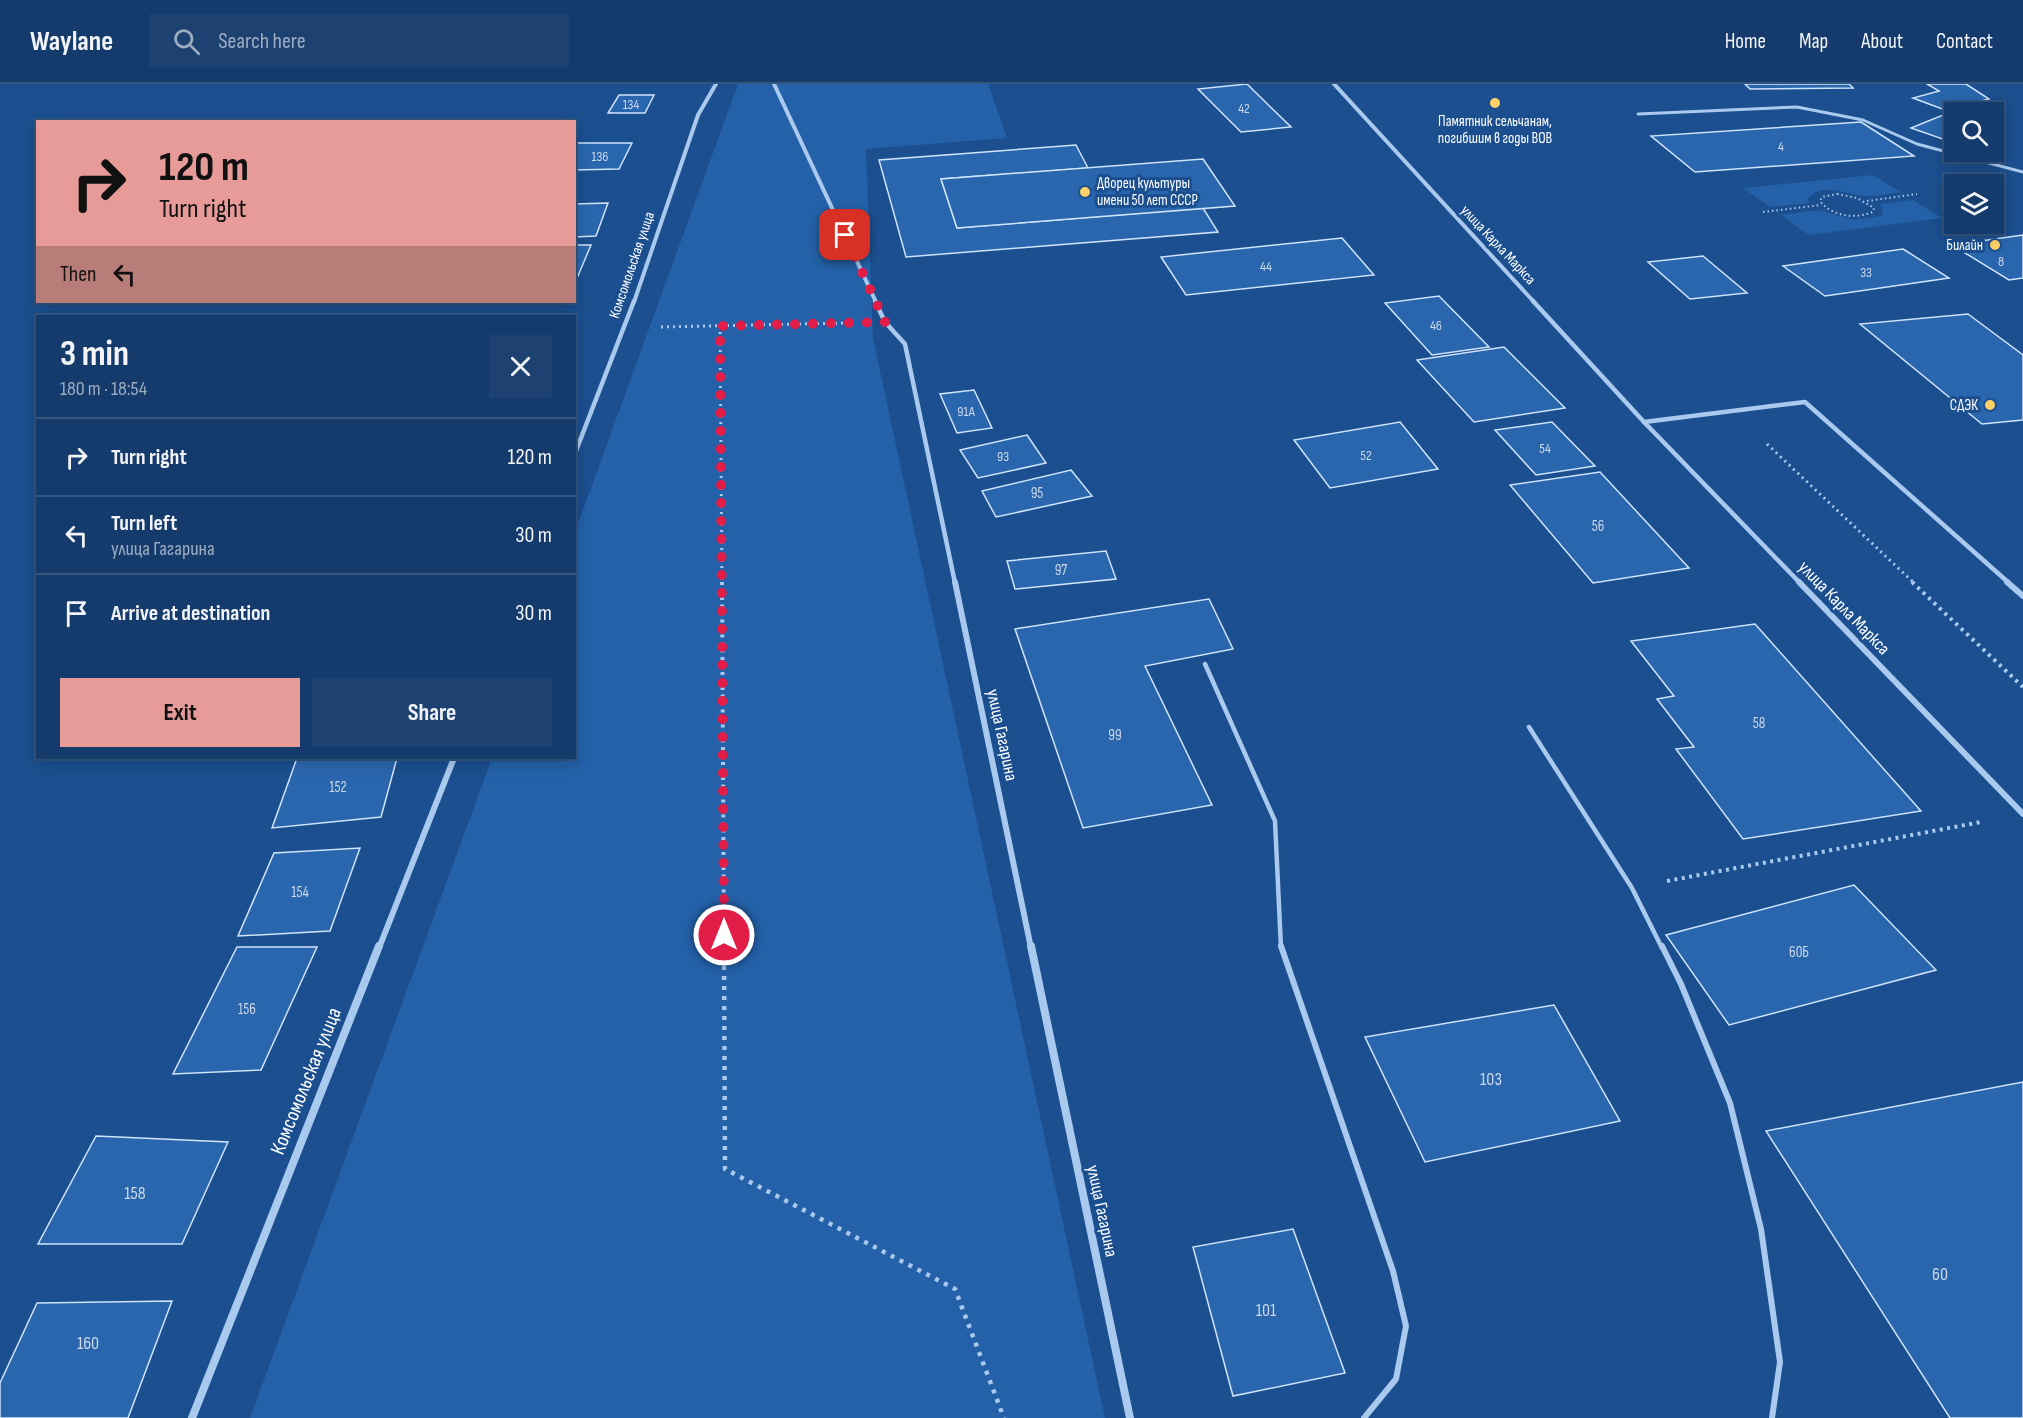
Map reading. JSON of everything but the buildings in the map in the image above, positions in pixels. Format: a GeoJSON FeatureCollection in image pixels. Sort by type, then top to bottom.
{"type":"FeatureCollection","features":[{"type":"Feature","properties":{"kind":"street","name":"Комсомольская улица"},"geometry":{"type":"LineString","coordinates":[[576,451],[625,328],[698,115],[716,84]]}},
{"type":"Feature","properties":{"kind":"street","name":"улица Гагарина"},"geometry":{"type":"LineString","coordinates":[[774,84],[885,322],[905,344],[1130,1418]]}},
{"type":"Feature","properties":{"kind":"street","name":"улица Карла Маркса"},"geometry":{"type":"LineString","coordinates":[[1334,84],[1644,422],[2023,814]]}},
{"type":"Feature","properties":{"kind":"street"},"geometry":{"type":"LineString","coordinates":[[1644,422],[1805,402],[2023,596]]}},
{"type":"Feature","properties":{"kind":"street","name":"Комсомольская улица"},"geometry":{"type":"LineString","coordinates":[[192,1418],[454,759]]}},
{"type":"Feature","properties":{"kind":"lane"},"geometry":{"type":"LineString","coordinates":[[1638,114],[1797,107],[1863,120],[1917,144],[2023,172]]}},
{"type":"Feature","properties":{"kind":"lane"},"geometry":{"type":"LineString","coordinates":[[1205,664],[1275,821],[1281,947],[1394,1271],[1406,1326],[1396,1380],[1364,1418]]}},
{"type":"Feature","properties":{"kind":"lane"},"geometry":{"type":"LineString","coordinates":[[1529,727],[1632,888],[1681,984],[1730,1104],[1761,1229],[1780,1362],[1772,1418]]}},
{"type":"Feature","properties":{"kind":"path"},"geometry":{"type":"LineString","coordinates":[[1821,205],[1822,197],[1828,195],[1848,196],[1866,201],[1917,194]]}},
{"type":"Feature","properties":{"kind":"path"},"geometry":{"type":"LineString","coordinates":[[1763,212],[1821,205],[1838,213],[1859,216],[1873,212],[1874,208],[1866,201]]}},
{"type":"Feature","properties":{"kind":"path"},"geometry":{"type":"LineString","coordinates":[[625,328],[885,322]]}},
{"type":"Feature","properties":{"kind":"path"},"geometry":{"type":"LineString","coordinates":[[720,326],[725,1169],[955,1289],[1004,1418]]}},
{"type":"Feature","properties":{"kind":"path"},"geometry":{"type":"LineString","coordinates":[[1732,411],[2023,687]]}},
{"type":"Feature","properties":{"kind":"path"},"geometry":{"type":"LineString","coordinates":[[1632,888],[2023,814]]}},
{"type":"Feature","properties":{"kind":"shaded area"},"geometry":{"type":"Polygon","coordinates":[[[738,84],[988,84],[1007,138],[866,149],[873,338],[1105,1418],[250,1418],[492,759],[576,759],[576,529],[738,84]]]}},
{"type":"Feature","properties":{"kind":"shaded area"},"geometry":{"type":"Polygon","coordinates":[[[1873,175],[1900,192],[1871,196],[1828,190],[1814,193],[1808,199],[1809,203],[1770,207],[1743,188],[1873,175]]]}},
{"type":"Feature","properties":{"kind":"shaded area"},"geometry":{"type":"Polygon","coordinates":[[[1913,200],[1942,218],[1809,235],[1781,215],[1819,210],[1854,220],[1881,216],[1883,213],[1880,204],[1913,200]]]}},
{"type":"Feature","properties":{"kind":"place","name":"Памятник сельчанам, погибшим в годы ВОВ"},"geometry":{"type":"Point","coordinates":[1495,103]}},
{"type":"Feature","properties":{"kind":"place","name":"Дворец культуры имени 50 лет СССР"},"geometry":{"type":"Point","coordinates":[1085,192]}},
{"type":"Feature","properties":{"kind":"place","name":"Билайн"},"geometry":{"type":"Point","coordinates":[1995,245]}},
{"type":"Feature","properties":{"kind":"place","name":"СДЭК"},"geometry":{"type":"Point","coordinates":[1990,405]}},
{"type":"Feature","properties":{"kind":"route"},"geometry":{"type":"LineString","coordinates":[[724,935],[720,326],[885,322],[845,235]]}}]}
